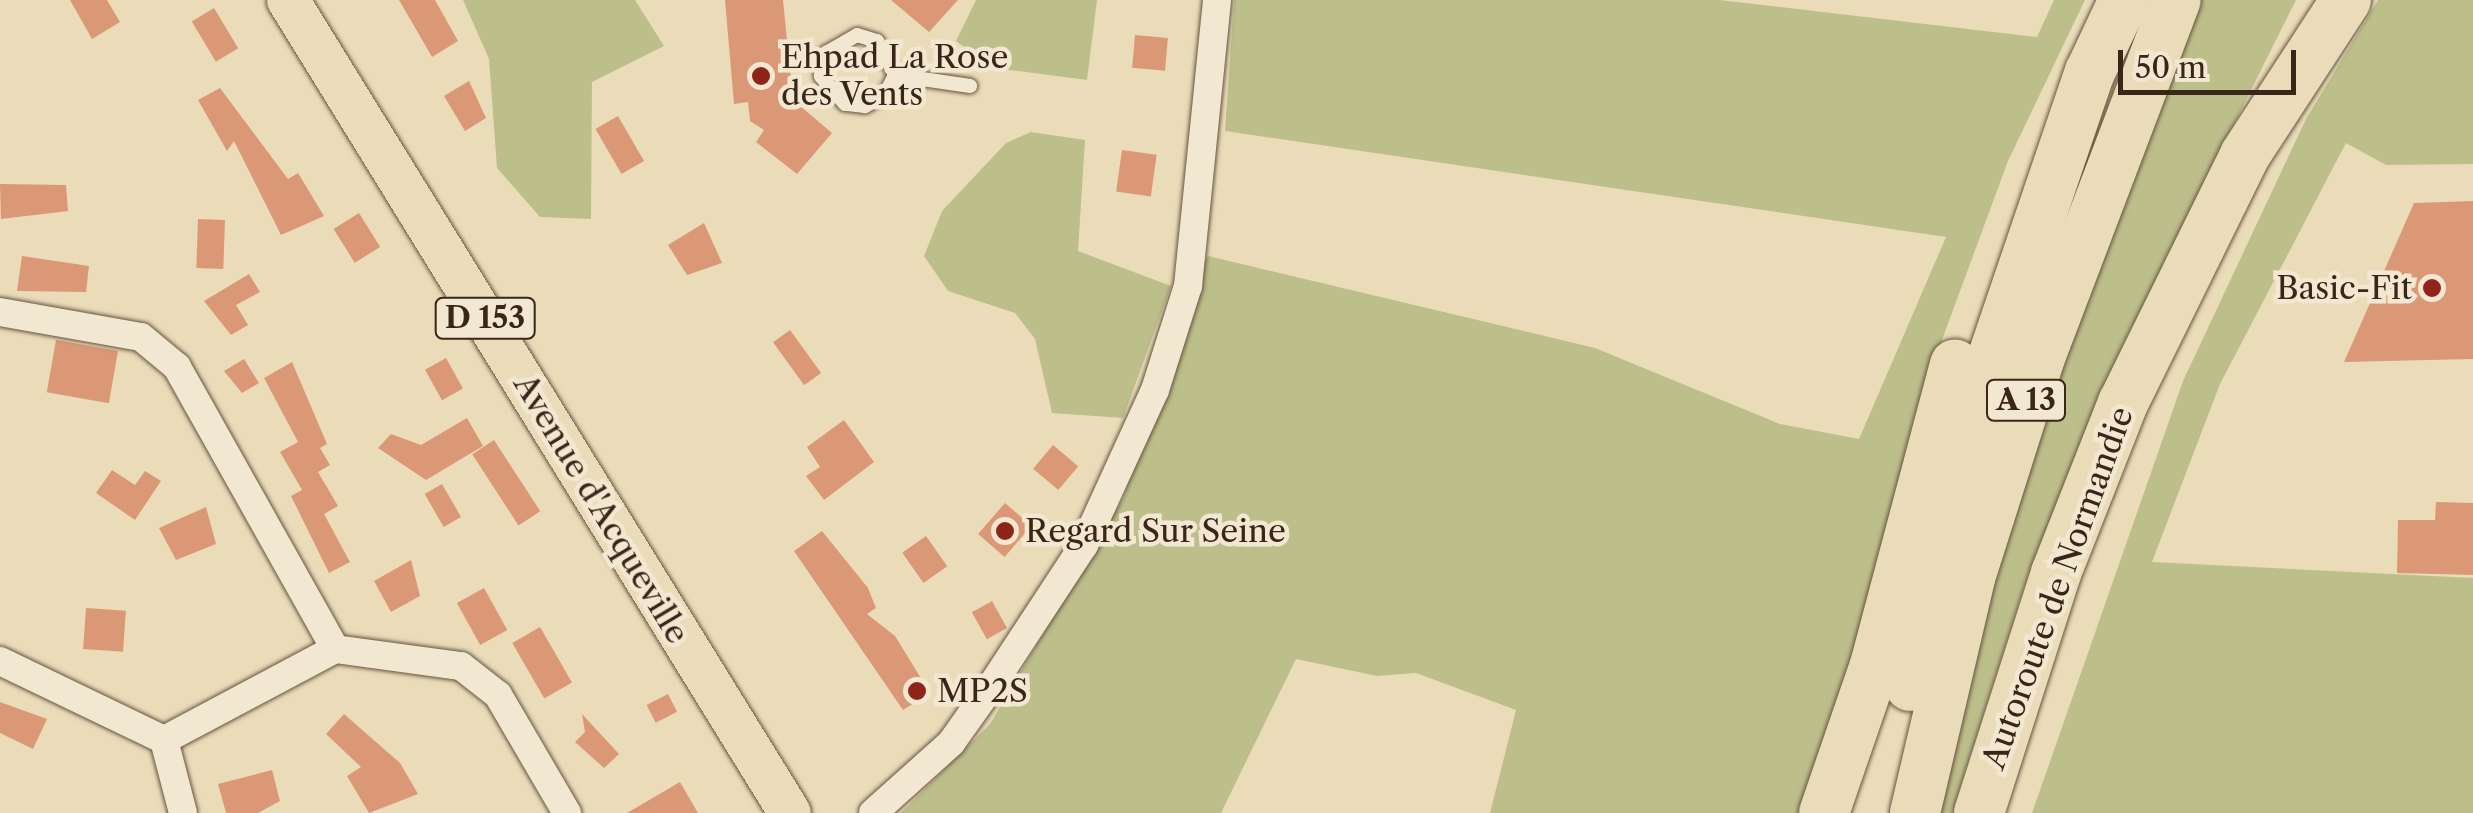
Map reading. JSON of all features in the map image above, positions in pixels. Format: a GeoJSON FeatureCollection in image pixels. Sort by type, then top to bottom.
{"type":"FeatureCollection","features":[{"type":"Feature","properties":{"kind":"highway"},"geometry":{"type":"LineString","coordinates":[[1886,813],[1975,409],[2090,72],[2124,0]]}},
{"type":"Feature","properties":{"kind":"highway","name":"Autoroute de Normandie"},"geometry":{"type":"LineString","coordinates":[[1914,813],[1970,578],[2039,360],[2176,0]]}},
{"type":"Feature","properties":{"kind":"highway"},"geometry":{"type":"LineString","coordinates":[[2245,155],[2322,0]]}},
{"type":"Feature","properties":{"kind":"highway","name":"Autoroute de Normandie"},"geometry":{"type":"LineString","coordinates":[[1979,813],[2056,573],[2123,403],[2245,155],[2346,0]]}},
{"type":"Feature","properties":{"kind":"highway"},"geometry":{"type":"LineString","coordinates":[[1824,813],[1995,242],[2053,116],[2090,72]]}},
{"type":"Feature","properties":{"kind":"main road","name":"Avenue d'Acqueville"},"geometry":{"type":"LineString","coordinates":[[288,0],[325,52],[790,813]]}},
{"type":"Feature","properties":{"kind":"main road","name":"D 153"},"geometry":{"type":"LineString","coordinates":[[301,0],[325,52]]}},
{"type":"Feature","properties":{"kind":"street"},"geometry":{"type":"LineString","coordinates":[[873,813],[951,743],[988,691],[1084,545],[1155,390],[1188,286],[1217,0]]}},
{"type":"Feature","properties":{"kind":"street"},"geometry":{"type":"LineString","coordinates":[[0,312],[141,336],[178,367],[335,649]]}},
{"type":"Feature","properties":{"kind":"street"},"geometry":{"type":"LineString","coordinates":[[164,740],[335,649],[461,666],[498,695],[566,813]]}},
{"type":"Feature","properties":{"kind":"street"},"geometry":{"type":"LineString","coordinates":[[0,661],[164,740],[183,813]]}},
{"type":"Feature","properties":{"kind":"lane"},"geometry":{"type":"LineString","coordinates":[[857,35],[877,41],[895,75],[865,106],[844,104],[821,76],[826,53],[857,35]]}},
{"type":"Feature","properties":{"kind":"lane"},"geometry":{"type":"LineString","coordinates":[[895,75],[970,86]]}},
{"type":"Feature","properties":{"kind":"green space"},"geometry":{"type":"Polygon","coordinates":[[[463,0],[635,0],[664,46],[592,82],[591,219],[540,217],[497,168],[489,59],[463,0]]]}},
{"type":"Feature","properties":{"kind":"green space"},"geometry":{"type":"Polygon","coordinates":[[[976,0],[1097,0],[1087,80],[994,68],[956,41],[976,0]]]}},
{"type":"Feature","properties":{"kind":"green space"},"geometry":{"type":"Polygon","coordinates":[[[1234,0],[1719,0],[2037,37],[2054,0],[2085,0],[2008,161],[1942,340],[1806,813],[1490,813],[1516,710],[1416,673],[1377,676],[1296,659],[1221,813],[901,813],[990,724],[1124,497],[1184,298],[1208,256],[1595,348],[1780,424],[1859,439],[1946,237],[1225,131],[1234,0]]]}},
{"type":"Feature","properties":{"kind":"green space"},"geometry":{"type":"Polygon","coordinates":[[[2197,0],[2296,0],[2117,358],[2027,578],[1952,813],[1933,813],[2004,527],[2197,0]]]}},
{"type":"Feature","properties":{"kind":"green space"},"geometry":{"type":"Polygon","coordinates":[[[2378,0],[2473,0],[2473,164],[2386,165],[2346,143],[2220,384],[2152,562],[2473,578],[2473,813],[2032,813],[2183,381],[2306,119],[2378,0]]]}},
{"type":"Feature","properties":{"kind":"green space"},"geometry":{"type":"Polygon","coordinates":[[[1031,132],[1085,140],[1078,251],[1171,286],[1123,418],[1052,413],[1035,339],[1015,313],[948,291],[924,256],[942,211],[1006,143],[1031,132]]]}},
{"type":"Feature","properties":{"kind":"building"},"geometry":{"type":"Polygon","coordinates":[[[70,0],[107,0],[120,22],[92,39],[70,0]]]}},
{"type":"Feature","properties":{"kind":"building"},"geometry":{"type":"Polygon","coordinates":[[[399,0],[435,0],[458,41],[432,57],[399,0]]]}},
{"type":"Feature","properties":{"kind":"building","name":"Ehpad La Rose des Vents"},"geometry":{"type":"Polygon","coordinates":[[[725,0],[783,0],[793,100],[832,133],[797,174],[756,142],[764,130],[750,121],[748,102],[734,104],[725,0]]]}},
{"type":"Feature","properties":{"kind":"building","name":"Ehpad La Rose des Vents"},"geometry":{"type":"Polygon","coordinates":[[[891,0],[958,0],[929,32],[891,0]]]}},
{"type":"Feature","properties":{"kind":"building"},"geometry":{"type":"Polygon","coordinates":[[[214,8],[238,48],[216,62],[192,21],[214,8]]]}},
{"type":"Feature","properties":{"kind":"building"},"geometry":{"type":"Polygon","coordinates":[[[1135,35],[1168,38],[1165,71],[1132,68],[1135,35]]]}},
{"type":"Feature","properties":{"kind":"building"},"geometry":{"type":"Polygon","coordinates":[[[469,81],[486,118],[465,131],[444,96],[469,81]]]}},
{"type":"Feature","properties":{"kind":"building"},"geometry":{"type":"Polygon","coordinates":[[[220,88],[288,179],[298,173],[324,216],[281,235],[234,141],[227,151],[198,100],[220,88]]]}},
{"type":"Feature","properties":{"kind":"building"},"geometry":{"type":"Polygon","coordinates":[[[618,116],[644,161],[621,174],[595,129],[618,116]]]}},
{"type":"Feature","properties":{"kind":"building"},"geometry":{"type":"Polygon","coordinates":[[[1122,150],[1157,155],[1151,196],[1116,192],[1122,150]]]}},
{"type":"Feature","properties":{"kind":"building"},"geometry":{"type":"Polygon","coordinates":[[[0,184],[66,185],[68,211],[1,219],[0,184]]]}},
{"type":"Feature","properties":{"kind":"building"},"geometry":{"type":"Polygon","coordinates":[[[2473,201],[2473,359],[2344,362],[2414,203],[2473,201]]]}},
{"type":"Feature","properties":{"kind":"building"},"geometry":{"type":"Polygon","coordinates":[[[359,213],[380,247],[355,263],[334,229],[359,213]]]}},
{"type":"Feature","properties":{"kind":"building"},"geometry":{"type":"Polygon","coordinates":[[[198,219],[225,220],[223,269],[196,268],[198,219]]]}},
{"type":"Feature","properties":{"kind":"building"},"geometry":{"type":"Polygon","coordinates":[[[704,223],[722,263],[687,275],[668,245],[704,223]]]}},
{"type":"Feature","properties":{"kind":"building"},"geometry":{"type":"Polygon","coordinates":[[[22,256],[89,266],[86,292],[17,291],[22,256]]]}},
{"type":"Feature","properties":{"kind":"building"},"geometry":{"type":"Polygon","coordinates":[[[249,274],[260,292],[236,305],[248,325],[231,335],[204,301],[249,274]]]}},
{"type":"Feature","properties":{"kind":"building"},"geometry":{"type":"Polygon","coordinates":[[[790,330],[821,373],[804,385],[773,342],[790,330]]]}},
{"type":"Feature","properties":{"kind":"building"},"geometry":{"type":"Polygon","coordinates":[[[56,340],[118,351],[109,403],[47,392],[56,340]]]}},
{"type":"Feature","properties":{"kind":"building"},"geometry":{"type":"Polygon","coordinates":[[[446,358],[463,389],[442,400],[425,370],[446,358]]]}},
{"type":"Feature","properties":{"kind":"building"},"geometry":{"type":"Polygon","coordinates":[[[244,359],[259,383],[242,393],[224,371],[244,359]]]}},
{"type":"Feature","properties":{"kind":"building"},"geometry":{"type":"Polygon","coordinates":[[[292,362],[327,444],[320,448],[330,465],[318,472],[338,506],[324,514],[350,562],[329,573],[291,496],[302,490],[280,452],[298,442],[264,378],[292,362]]]}},
{"type":"Feature","properties":{"kind":"building"},"geometry":{"type":"Polygon","coordinates":[[[467,418],[483,446],[426,480],[378,448],[391,434],[421,445],[467,418]]]}},
{"type":"Feature","properties":{"kind":"building"},"geometry":{"type":"Polygon","coordinates":[[[844,420],[874,462],[824,500],[806,476],[820,467],[807,447],[844,420]]]}},
{"type":"Feature","properties":{"kind":"building"},"geometry":{"type":"Polygon","coordinates":[[[494,440],[540,511],[518,525],[472,454],[494,440]]]}},
{"type":"Feature","properties":{"kind":"building"},"geometry":{"type":"Polygon","coordinates":[[[1053,445],[1078,466],[1058,490],[1033,469],[1053,445]]]}},
{"type":"Feature","properties":{"kind":"building"},"geometry":{"type":"Polygon","coordinates":[[[112,470],[135,485],[145,471],[161,481],[135,520],[96,493],[112,470]]]}},
{"type":"Feature","properties":{"kind":"building"},"geometry":{"type":"Polygon","coordinates":[[[442,484],[461,517],[444,527],[425,494],[442,484]]]}},
{"type":"Feature","properties":{"kind":"building"},"geometry":{"type":"Polygon","coordinates":[[[2436,502],[2473,503],[2473,575],[2397,573],[2398,520],[2435,520],[2436,502]]]}},
{"type":"Feature","properties":{"kind":"building","name":"Regard Sur Seine"},"geometry":{"type":"Polygon","coordinates":[[[1005,503],[1031,526],[1005,557],[978,534],[1005,503]]]}},
{"type":"Feature","properties":{"kind":"building"},"geometry":{"type":"Polygon","coordinates":[[[206,507],[216,544],[176,560],[159,528],[206,507]]]}},
{"type":"Feature","properties":{"kind":"building"},"geometry":{"type":"Polygon","coordinates":[[[822,531],[868,588],[876,608],[867,614],[895,636],[930,693],[903,710],[794,551],[822,531]]]}},
{"type":"Feature","properties":{"kind":"building"},"geometry":{"type":"Polygon","coordinates":[[[926,536],[947,566],[923,583],[902,553],[926,536]]]}},
{"type":"Feature","properties":{"kind":"building"},"geometry":{"type":"Polygon","coordinates":[[[411,560],[420,596],[391,612],[374,581],[411,560]]]}},
{"type":"Feature","properties":{"kind":"building"},"geometry":{"type":"Polygon","coordinates":[[[484,588],[507,630],[480,645],[457,603],[484,588]]]}},
{"type":"Feature","properties":{"kind":"building"},"geometry":{"type":"Polygon","coordinates":[[[992,601],[1007,628],[987,639],[972,612],[992,601]]]}},
{"type":"Feature","properties":{"kind":"building"},"geometry":{"type":"Polygon","coordinates":[[[86,608],[126,611],[123,652],[83,649],[86,608]]]}},
{"type":"Feature","properties":{"kind":"building"},"geometry":{"type":"Polygon","coordinates":[[[540,627],[572,682],[544,698],[512,643],[540,627]]]}},
{"type":"Feature","properties":{"kind":"building"},"geometry":{"type":"Polygon","coordinates":[[[668,694],[677,712],[656,723],[647,705],[668,694]]]}},
{"type":"Feature","properties":{"kind":"building"},"geometry":{"type":"Polygon","coordinates":[[[0,702],[47,719],[33,749],[0,733],[0,702]]]}},
{"type":"Feature","properties":{"kind":"building"},"geometry":{"type":"Polygon","coordinates":[[[344,714],[400,763],[418,794],[369,813],[347,776],[361,767],[326,734],[344,714]]]}},
{"type":"Feature","properties":{"kind":"building"},"geometry":{"type":"Polygon","coordinates":[[[582,714],[619,754],[604,768],[575,742],[585,732],[582,714]]]}},
{"type":"Feature","properties":{"kind":"building"},"geometry":{"type":"Polygon","coordinates":[[[272,770],[280,801],[258,813],[226,813],[218,784],[272,770]]]}},
{"type":"Feature","properties":{"kind":"building"},"geometry":{"type":"Polygon","coordinates":[[[680,782],[698,813],[627,813],[680,782]]]}},
{"type":"Feature","properties":{"kind":"place","name":"Ehpad La Rose des Vents"},"geometry":{"type":"Point","coordinates":[761,76]}},
{"type":"Feature","properties":{"kind":"place","name":"Basic-Fit"},"geometry":{"type":"Point","coordinates":[2432,288]}},
{"type":"Feature","properties":{"kind":"place","name":"Regard Sur Seine"},"geometry":{"type":"Point","coordinates":[1005,531]}},
{"type":"Feature","properties":{"kind":"place","name":"MP2S"},"geometry":{"type":"Point","coordinates":[917,691]}}]}
